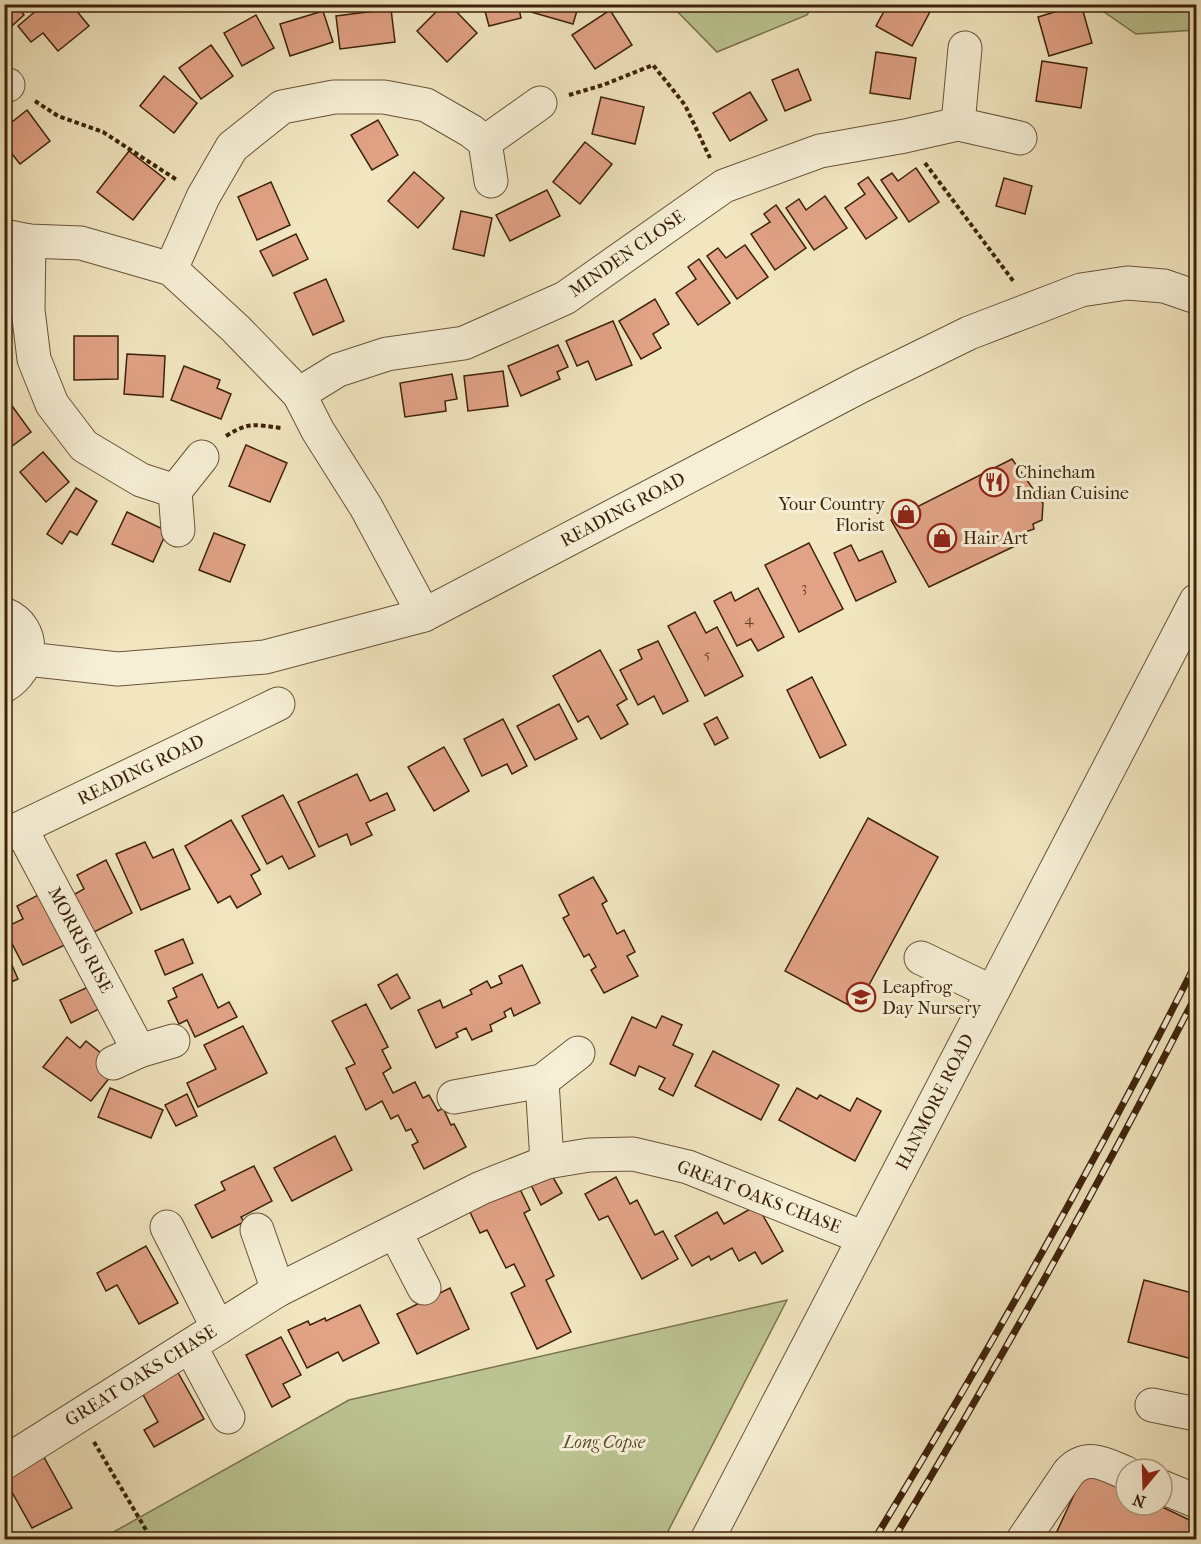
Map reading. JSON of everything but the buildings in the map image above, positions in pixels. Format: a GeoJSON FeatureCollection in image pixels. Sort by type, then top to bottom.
{"type":"FeatureCollection","features":[{"type":"Feature","properties":{"kind":"street"},"geometry":{"type":"LineString","coordinates":[[958,124],[966,48]]}},
{"type":"Feature","properties":{"kind":"street"},"geometry":{"type":"LineString","coordinates":[[171,269],[203,197],[232,147],[282,107],[334,97],[384,97],[426,105],[471,131],[485,142],[491,181]]}},
{"type":"Feature","properties":{"kind":"street"},"geometry":{"type":"LineString","coordinates":[[485,142],[540,103]]}},
{"type":"Feature","properties":{"kind":"street","name":"MINDEN CLOSE"},"geometry":{"type":"LineString","coordinates":[[299,394],[338,370],[387,354],[464,343],[565,298],[724,186],[820,151],[958,124],[1020,138]]}},
{"type":"Feature","properties":{"kind":"street"},"geometry":{"type":"LineString","coordinates":[[175,491],[141,480],[84,446],[52,404],[34,359],[17,238],[81,243],[171,269],[236,329],[299,394],[318,431],[366,507],[424,615]]}},
{"type":"Feature","properties":{"kind":"street","name":"READING ROAD"},"geometry":{"type":"LineString","coordinates":[[27,659],[118,669],[266,657],[424,615],[863,393],[1081,290],[1127,283],[1164,286],[1196,295]]}},
{"type":"Feature","properties":{"kind":"street"},"geometry":{"type":"LineString","coordinates":[[178,530],[175,491],[202,457]]}},
{"type":"Feature","properties":{"kind":"street","name":"HANMORE ROAD"},"geometry":{"type":"LineString","coordinates":[[707,1539],[1197,601]]}},
{"type":"Feature","properties":{"kind":"street"},"geometry":{"type":"LineString","coordinates":[[4,614],[19,624],[28,647],[27,659],[22,671],[13,681],[4,686]]}},
{"type":"Feature","properties":{"kind":"street","name":"READING ROAD"},"geometry":{"type":"LineString","coordinates":[[13,832],[278,704]]}},
{"type":"Feature","properties":{"kind":"street","name":"MORRIS RISE"},"geometry":{"type":"LineString","coordinates":[[13,832],[126,1057],[173,1041]]}},
{"type":"Feature","properties":{"kind":"street"},"geometry":{"type":"LineString","coordinates":[[921,958],[992,992]]}},
{"type":"Feature","properties":{"kind":"street"},"geometry":{"type":"LineString","coordinates":[[454,1097],[542,1081],[578,1053]]}},
{"type":"Feature","properties":{"kind":"street"},"geometry":{"type":"LineString","coordinates":[[542,1081],[547,1162]]}},
{"type":"Feature","properties":{"kind":"street","name":"GREAT OAKS CHASE"},"geometry":{"type":"LineString","coordinates":[[4,1463],[278,1290],[481,1188],[547,1162],[589,1155],[633,1154],[688,1167],[864,1238]]}},
{"type":"Feature","properties":{"kind":"street"},"geometry":{"type":"LineString","coordinates":[[167,1227],[219,1328]]}},
{"type":"Feature","properties":{"kind":"street"},"geometry":{"type":"LineString","coordinates":[[257,1230],[278,1290]]}},
{"type":"Feature","properties":{"kind":"street"},"geometry":{"type":"LineString","coordinates":[[395,1232],[424,1288]]}},
{"type":"Feature","properties":{"kind":"street"},"geometry":{"type":"LineString","coordinates":[[190,1346],[228,1417]]}},
{"type":"Feature","properties":{"kind":"street"},"geometry":{"type":"LineString","coordinates":[[1152,1405],[1197,1414]]}},
{"type":"Feature","properties":{"kind":"street"},"geometry":{"type":"LineString","coordinates":[[1023,1539],[1076,1465],[1083,1461],[1101,1463],[1114,1468]]}},
{"type":"Feature","properties":{"kind":"street"},"geometry":{"type":"LineString","coordinates":[[1174,1491],[1197,1500]]}},
{"type":"Feature","properties":{"kind":"path"},"geometry":{"type":"LineString","coordinates":[[540,103],[603,85],[653,65],[684,105],[724,186]]}},
{"type":"Feature","properties":{"kind":"path"},"geometry":{"type":"LineString","coordinates":[[6,85],[58,116],[103,132],[203,197]]}},
{"type":"Feature","properties":{"kind":"path"},"geometry":{"type":"LineString","coordinates":[[904,136],[1015,283]]}},
{"type":"Feature","properties":{"kind":"path"},"geometry":{"type":"LineString","coordinates":[[202,457],[222,438],[238,428],[255,423],[318,431]]}},
{"type":"Feature","properties":{"kind":"path"},"geometry":{"type":"LineString","coordinates":[[79,1416],[152,1539]]}},
{"type":"Feature","properties":{"kind":"green space"},"geometry":{"type":"Polygon","coordinates":[[[671,5],[813,5],[807,15],[717,52],[671,5]]]}},
{"type":"Feature","properties":{"kind":"green space"},"geometry":{"type":"Polygon","coordinates":[[[1094,5],[1196,5],[1196,30],[1136,34],[1094,5]]]}},
{"type":"Feature","properties":{"kind":"green space","name":"Long Copse"},"geometry":{"type":"Polygon","coordinates":[[[787,1300],[664,1539],[101,1539],[349,1400],[787,1300]]]}},
{"type":"Feature","properties":{"kind":"railway"},"geometry":{"type":"LineString","coordinates":[[874,1540],[1041,1254],[1120,1110],[1196,963]]}},
{"type":"Feature","properties":{"kind":"railway"},"geometry":{"type":"LineString","coordinates":[[893,1540],[1049,1270],[1196,995]]}},
{"type":"Feature","properties":{"kind":"place","name":"Chineham Indian Cuisine"},"geometry":{"type":"Point","coordinates":[994,482]}},
{"type":"Feature","properties":{"kind":"place","name":"Your Country Florist"},"geometry":{"type":"Point","coordinates":[906,514]}},
{"type":"Feature","properties":{"kind":"place","name":"Hair Art"},"geometry":{"type":"Point","coordinates":[942,538]}},
{"type":"Feature","properties":{"kind":"place","name":"Leapfrog Day Nursery"},"geometry":{"type":"Point","coordinates":[861,997]}}]}
